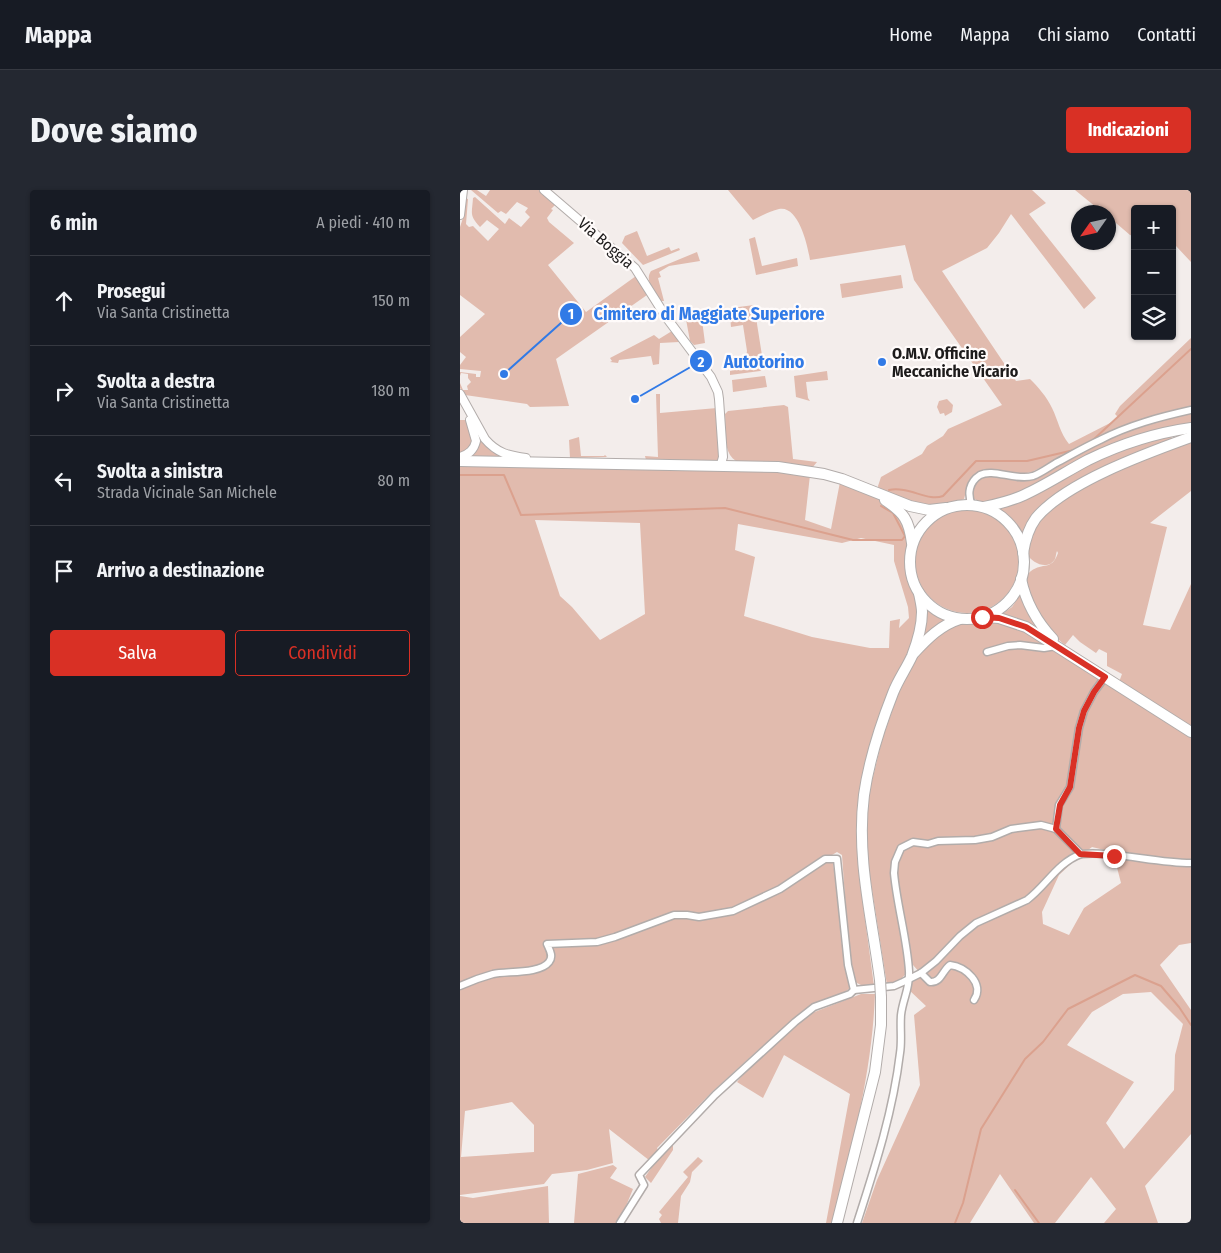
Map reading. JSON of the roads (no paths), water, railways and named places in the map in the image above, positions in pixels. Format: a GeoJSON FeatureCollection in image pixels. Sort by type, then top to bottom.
{"type":"FeatureCollection","features":[{"type":"Feature","properties":{"kind":"main road"},"geometry":{"type":"LineString","coordinates":[[984,507],[1025,495],[1087,461],[1128,443],[1170,431],[1191,428]]}},
{"type":"Feature","properties":{"kind":"main road"},"geometry":{"type":"LineString","coordinates":[[1023,554],[1030,528],[1042,512],[1058,498],[1125,462],[1191,437]]}},
{"type":"Feature","properties":{"kind":"main road"},"geometry":{"type":"LineString","coordinates":[[460,461],[778,466],[824,474],[910,506],[929,510],[958,505],[984,507],[1001,516],[1010,525],[1020,541],[1024,567],[1016,590],[1008,601],[993,613],[982,617]]}},
{"type":"Feature","properties":{"kind":"main road"},"geometry":{"type":"LineString","coordinates":[[863,487],[886,501],[904,517],[909,525],[912,544]]}},
{"type":"Feature","properties":{"kind":"main road"},"geometry":{"type":"LineString","coordinates":[[946,508],[925,522],[917,533],[912,544],[910,570],[919,593],[927,603],[938,611],[962,619]]}},
{"type":"Feature","properties":{"kind":"main road"},"geometry":{"type":"LineString","coordinates":[[1021,579],[1028,605],[1035,618],[1060,648]]}},
{"type":"Feature","properties":{"kind":"main road"},"geometry":{"type":"LineString","coordinates":[[837,1223],[875,1072],[880,1026],[880,980],[866,892],[863,859],[864,795],[885,712],[912,656],[919,631],[922,611],[919,593]]}},
{"type":"Feature","properties":{"kind":"main road"},"geometry":{"type":"LineString","coordinates":[[912,656],[928,638],[952,622],[982,617],[1011,621],[1026,627],[1191,732]]}},
{"type":"Feature","properties":{"kind":"street"},"geometry":{"type":"LineString","coordinates":[[460,215],[463,190]]}},
{"type":"Feature","properties":{"kind":"street","name":"Via Boggia"},"geometry":{"type":"LineString","coordinates":[[544,190],[635,268],[666,317],[715,385],[719,399],[726,455],[733,465]]}},
{"type":"Feature","properties":{"kind":"street"},"geometry":{"type":"LineString","coordinates":[[460,456],[467,455],[472,450],[476,435],[460,394],[485,439],[496,450],[512,456],[557,462]]}},
{"type":"Feature","properties":{"kind":"street"},"geometry":{"type":"LineString","coordinates":[[972,505],[968,497],[970,489],[972,483],[980,475],[992,472],[1015,478],[1033,476],[1103,438],[1150,420],[1191,410]]}},
{"type":"Feature","properties":{"kind":"street","name":"Via Boggia"},"geometry":{"type":"LineString","coordinates":[[721,464],[723,457],[723,435]]}},
{"type":"Feature","properties":{"kind":"street"},"geometry":{"type":"LineString","coordinates":[[987,652],[1020,644],[1044,648],[1060,648]]}},
{"type":"Feature","properties":{"kind":"street"},"geometry":{"type":"LineString","coordinates":[[1056,829],[1060,805],[1070,787],[1077,737],[1084,711],[1105,677]]}},
{"type":"Feature","properties":{"kind":"street"},"geometry":{"type":"LineString","coordinates":[[857,1223],[889,1120],[901,1052],[901,1017],[908,992],[909,979],[908,957],[894,873],[895,862],[901,848],[913,842],[928,844],[938,841],[975,840],[992,837],[1011,829],[1041,825],[1056,829],[1080,854]]}},
{"type":"Feature","properties":{"kind":"street"},"geometry":{"type":"LineString","coordinates":[[620,1223],[644,1185],[639,1176],[683,1127],[759,1053],[814,1007],[850,994],[854,990],[894,986],[921,973],[976,923],[1027,900],[1057,869],[1074,856],[1080,854],[1103,854],[1175,863],[1191,863]]}},
{"type":"Feature","properties":{"kind":"street"},"geometry":{"type":"LineString","coordinates":[[460,986],[496,973],[516,972],[543,966],[550,961],[551,954],[547,944],[596,942],[674,915],[699,917],[733,911],[780,889],[825,859],[837,859],[848,965],[854,990]]}},
{"type":"Feature","properties":{"kind":"street"},"geometry":{"type":"LineString","coordinates":[[921,973],[930,982],[934,982],[940,979],[945,968],[950,965],[956,966],[975,981],[978,994],[974,1000]]}},
{"type":"Feature","properties":{"kind":"waterway"},"geometry":{"type":"LineString","coordinates":[[1093,440],[1191,349]]}},
{"type":"Feature","properties":{"kind":"waterway"},"geometry":{"type":"LineString","coordinates":[[889,490],[904,490],[931,497],[943,496],[976,461],[1027,461],[1074,450]]}},
{"type":"Feature","properties":{"kind":"waterway"},"geometry":{"type":"LineString","coordinates":[[460,475],[504,475],[521,515],[725,508],[853,540],[902,540],[905,536],[893,513],[881,506]]}},
{"type":"Feature","properties":{"kind":"waterway"},"geometry":{"type":"LineString","coordinates":[[955,1223],[963,1203],[981,1129],[1025,1059],[1043,1042],[1068,1009],[1135,975],[1161,986],[1191,1025]]}},
{"type":"Feature","properties":{"kind":"waterway"},"geometry":{"type":"LineString","coordinates":[[1015,1190],[1039,1223]]}},
{"type":"Feature","properties":{"kind":"place","name":"O.M.V. Officine Meccaniche Vicario"},"geometry":{"type":"Point","coordinates":[882,362]}},
{"type":"Feature","properties":{"kind":"place","name":"Cimitero di Maggiate Superiore"},"geometry":{"type":"Point","coordinates":[504,374]}},
{"type":"Feature","properties":{"kind":"place","name":"Autotorino"},"geometry":{"type":"Point","coordinates":[635,399]}}]}
